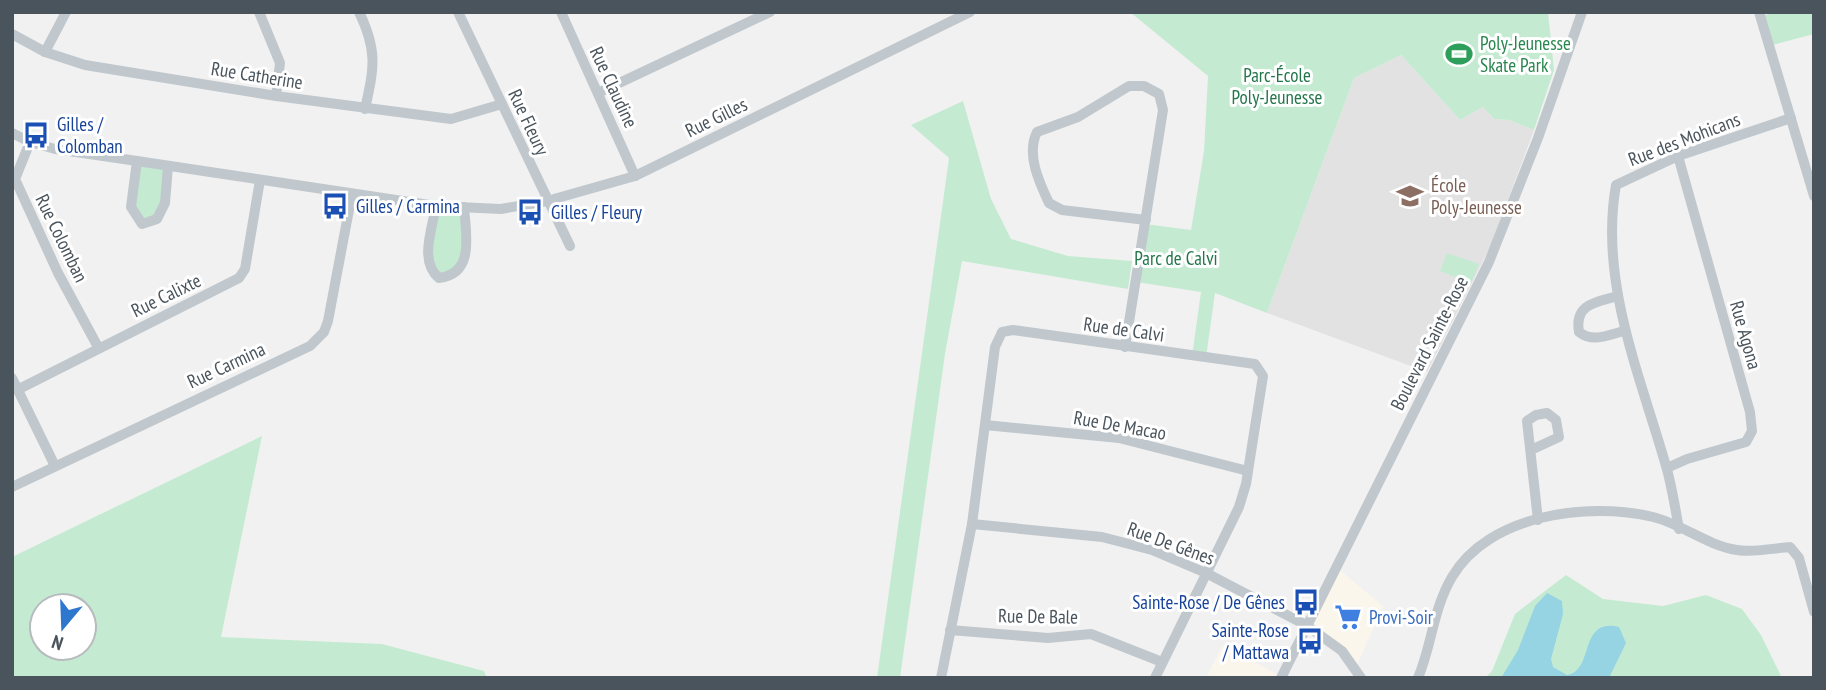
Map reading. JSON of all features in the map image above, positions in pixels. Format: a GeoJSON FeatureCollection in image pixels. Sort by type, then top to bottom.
{"type":"FeatureCollection","features":[{"type":"Feature","properties":{"kind":"street"},"geometry":{"type":"LineString","coordinates":[[45,52],[66,12]]}},
{"type":"Feature","properties":{"kind":"street"},"geometry":{"type":"LineString","coordinates":[[260,12],[280,63],[276,96]]}},
{"type":"Feature","properties":{"kind":"street"},"geometry":{"type":"LineString","coordinates":[[359,12],[371,37],[372,48],[373,70],[365,109]]}},
{"type":"Feature","properties":{"kind":"street","name":"Rue Fleury"},"geometry":{"type":"LineString","coordinates":[[458,12],[569,246]]}},
{"type":"Feature","properties":{"kind":"street","name":"Rue Claudine"},"geometry":{"type":"LineString","coordinates":[[561,12],[635,176]]}},
{"type":"Feature","properties":{"kind":"street"},"geometry":{"type":"LineString","coordinates":[[598,93],[770,12]]}},
{"type":"Feature","properties":{"kind":"street"},"geometry":{"type":"LineString","coordinates":[[942,12],[947,23]]}},
{"type":"Feature","properties":{"kind":"street","name":"Rue Gilles"},"geometry":{"type":"LineString","coordinates":[[12,133],[30,142],[137,162],[436,206],[501,209],[547,201],[635,176],[970,12]]}},
{"type":"Feature","properties":{"kind":"street","name":"Boulevard Sainte-Rose"},"geometry":{"type":"LineString","coordinates":[[1281,678],[1489,262],[1538,138],[1582,12]]}},
{"type":"Feature","properties":{"kind":"street"},"geometry":{"type":"LineString","coordinates":[[1759,12],[1814,196]]}},
{"type":"Feature","properties":{"kind":"street","name":"Rue Catherine"},"geometry":{"type":"LineString","coordinates":[[12,34],[45,52],[85,65],[365,109],[451,119],[502,104]]}},
{"type":"Feature","properties":{"kind":"street"},"geometry":{"type":"LineString","coordinates":[[1125,347],[1146,220],[1164,110],[1159,94],[1144,86],[1129,86],[1078,117],[1037,132],[1031,144],[1032,153],[1049,203],[1062,210],[1146,220]]}},
{"type":"Feature","properties":{"kind":"street","name":"Rue des Mohicans"},"geometry":{"type":"LineString","coordinates":[[1679,529],[1667,468],[1624,331],[1618,296],[1611,213],[1616,185],[1678,156],[1791,118]]}},
{"type":"Feature","properties":{"kind":"street","name":"Rue Colomban"},"geometry":{"type":"LineString","coordinates":[[30,142],[15,179],[58,274],[98,347]]}},
{"type":"Feature","properties":{"kind":"street","name":"Rue Agona"},"geometry":{"type":"LineString","coordinates":[[1667,468],[1746,442],[1752,431],[1750,412],[1678,156]]}},
{"type":"Feature","properties":{"kind":"street"},"geometry":{"type":"LineString","coordinates":[[137,162],[131,207],[142,224],[158,219],[165,203],[168,166]]}},
{"type":"Feature","properties":{"kind":"street","name":"Rue Calixte"},"geometry":{"type":"LineString","coordinates":[[19,389],[239,278],[245,269],[260,180]]}},
{"type":"Feature","properties":{"kind":"street","name":"Rue Carmina"},"geometry":{"type":"LineString","coordinates":[[12,487],[310,346],[324,332],[328,321],[352,194]]}},
{"type":"Feature","properties":{"kind":"street"},"geometry":{"type":"LineString","coordinates":[[436,206],[428,259],[431,272],[439,278],[449,277],[462,267],[467,250],[464,207]]}},
{"type":"Feature","properties":{"kind":"street"},"geometry":{"type":"LineString","coordinates":[[1618,296],[1587,304],[1580,313],[1579,332],[1586,338],[1595,339],[1624,331]]}},
{"type":"Feature","properties":{"kind":"street","name":"Rue de Calvi"},"geometry":{"type":"LineString","coordinates":[[941,678],[972,524],[995,348],[1002,332],[1013,330],[1255,364],[1263,376],[1248,471],[1239,507],[1155,678]]}},
{"type":"Feature","properties":{"kind":"street"},"geometry":{"type":"LineString","coordinates":[[12,378],[55,466]]}},
{"type":"Feature","properties":{"kind":"street","name":"Rue De Macao"},"geometry":{"type":"LineString","coordinates":[[985,425],[1119,438],[1248,471]]}},
{"type":"Feature","properties":{"kind":"street"},"geometry":{"type":"LineString","coordinates":[[1531,450],[1538,520]]}},
{"type":"Feature","properties":{"kind":"street"},"geometry":{"type":"LineString","coordinates":[[1418,678],[1439,601],[1466,557],[1486,540],[1513,524],[1584,512],[1656,517],[1705,541],[1739,551],[1790,547],[1799,558],[1814,612]]}},
{"type":"Feature","properties":{"kind":"street","name":"Rue De Gênes"},"geometry":{"type":"LineString","coordinates":[[972,524],[1102,537],[1152,550],[1206,573],[1306,625],[1342,651],[1361,678]]}},
{"type":"Feature","properties":{"kind":"street","name":"Rue De Bale"},"geometry":{"type":"LineString","coordinates":[[950,630],[1048,638],[1091,634],[1162,662]]}},
{"type":"Feature","properties":{"kind":"shaded area","name":"École Poly-Jeunesse"},"geometry":{"type":"Polygon","coordinates":[[[1401,55],[1460,120],[1483,107],[1494,119],[1509,120],[1534,130],[1491,245],[1427,372],[1267,313],[1354,78],[1401,55]]]}},
{"type":"Feature","properties":{"kind":"shaded area"},"geometry":{"type":"Polygon","coordinates":[[[1336,567],[1383,606],[1355,670],[1306,625],[1336,567]]]}},
{"type":"Feature","properties":{"kind":"shaded area"},"geometry":{"type":"Polygon","coordinates":[[[1223,645],[1282,677],[1206,678],[1223,645]]]}},
{"type":"Feature","properties":{"kind":"green space","name":"Parc-École Poly-Jeunesse"},"geometry":{"type":"Polygon","coordinates":[[[1130,12],[1548,12],[1554,70],[1534,130],[1509,120],[1494,119],[1483,107],[1460,120],[1401,55],[1354,78],[1267,313],[1215,293],[1206,358],[1192,356],[1201,292],[1136,282],[1145,224],[1191,230],[1204,151],[1208,76],[1130,12]]]}},
{"type":"Feature","properties":{"kind":"green space"},"geometry":{"type":"Polygon","coordinates":[[[1774,12],[1814,12],[1814,34],[1769,46],[1760,17],[1774,12]]]}},
{"type":"Feature","properties":{"kind":"green space"},"geometry":{"type":"Polygon","coordinates":[[[963,101],[991,199],[1011,239],[1068,256],[1132,261],[1128,289],[962,261],[945,354],[900,678],[877,678],[949,158],[911,125],[963,101]]]}},
{"type":"Feature","properties":{"kind":"green space"},"geometry":{"type":"Polygon","coordinates":[[[137,161],[168,166],[157,219],[135,218],[137,161]]]}},
{"type":"Feature","properties":{"kind":"green space"},"geometry":{"type":"Polygon","coordinates":[[[436,206],[464,207],[467,250],[449,277],[431,272],[436,206]]]}},
{"type":"Feature","properties":{"kind":"green space"},"geometry":{"type":"Polygon","coordinates":[[[1447,253],[1479,264],[1471,283],[1440,271],[1447,253]]]}},
{"type":"Feature","properties":{"kind":"green space"},"geometry":{"type":"Polygon","coordinates":[[[262,436],[221,637],[382,644],[484,671],[487,678],[12,678],[12,557],[262,436]]]}},
{"type":"Feature","properties":{"kind":"green space"},"geometry":{"type":"Polygon","coordinates":[[[1566,575],[1603,599],[1663,606],[1706,595],[1742,609],[1761,635],[1782,678],[1485,678],[1492,671],[1515,614],[1566,575]]]}},
{"type":"Feature","properties":{"kind":"water"},"geometry":{"type":"Polygon","coordinates":[[[1547,593],[1562,601],[1563,614],[1551,659],[1553,667],[1567,675],[1576,671],[1598,630],[1606,626],[1619,627],[1626,643],[1609,678],[1501,678],[1518,650],[1535,606],[1547,593]]]}},
{"type":"Feature","properties":{"kind":"place","name":"Poly-Jeunesse Skate Park"},"geometry":{"type":"Point","coordinates":[1459,54]}},
{"type":"Feature","properties":{"kind":"place","name":"Gilles / Colomban"},"geometry":{"type":"Point","coordinates":[36,135]}},
{"type":"Feature","properties":{"kind":"place","name":"École Poly-Jeunesse"},"geometry":{"type":"Point","coordinates":[1410,196]}},
{"type":"Feature","properties":{"kind":"place","name":"Gilles / Carmina"},"geometry":{"type":"Point","coordinates":[335,206]}},
{"type":"Feature","properties":{"kind":"place","name":"Gilles / Fleury"},"geometry":{"type":"Point","coordinates":[530,212]}},
{"type":"Feature","properties":{"kind":"place","name":"Sainte-Rose / De Gênes"},"geometry":{"type":"Point","coordinates":[1306,602]}},
{"type":"Feature","properties":{"kind":"place","name":"Provi-Soir"},"geometry":{"type":"Point","coordinates":[1348,617]}},
{"type":"Feature","properties":{"kind":"place","name":"Sainte-Rose / Mattawa"},"geometry":{"type":"Point","coordinates":[1310,641]}},
{"type":"Feature","properties":{"kind":"park label","name":"Parc de Calvi"},"geometry":{"type":"Point","coordinates":[1176,258]}}]}
